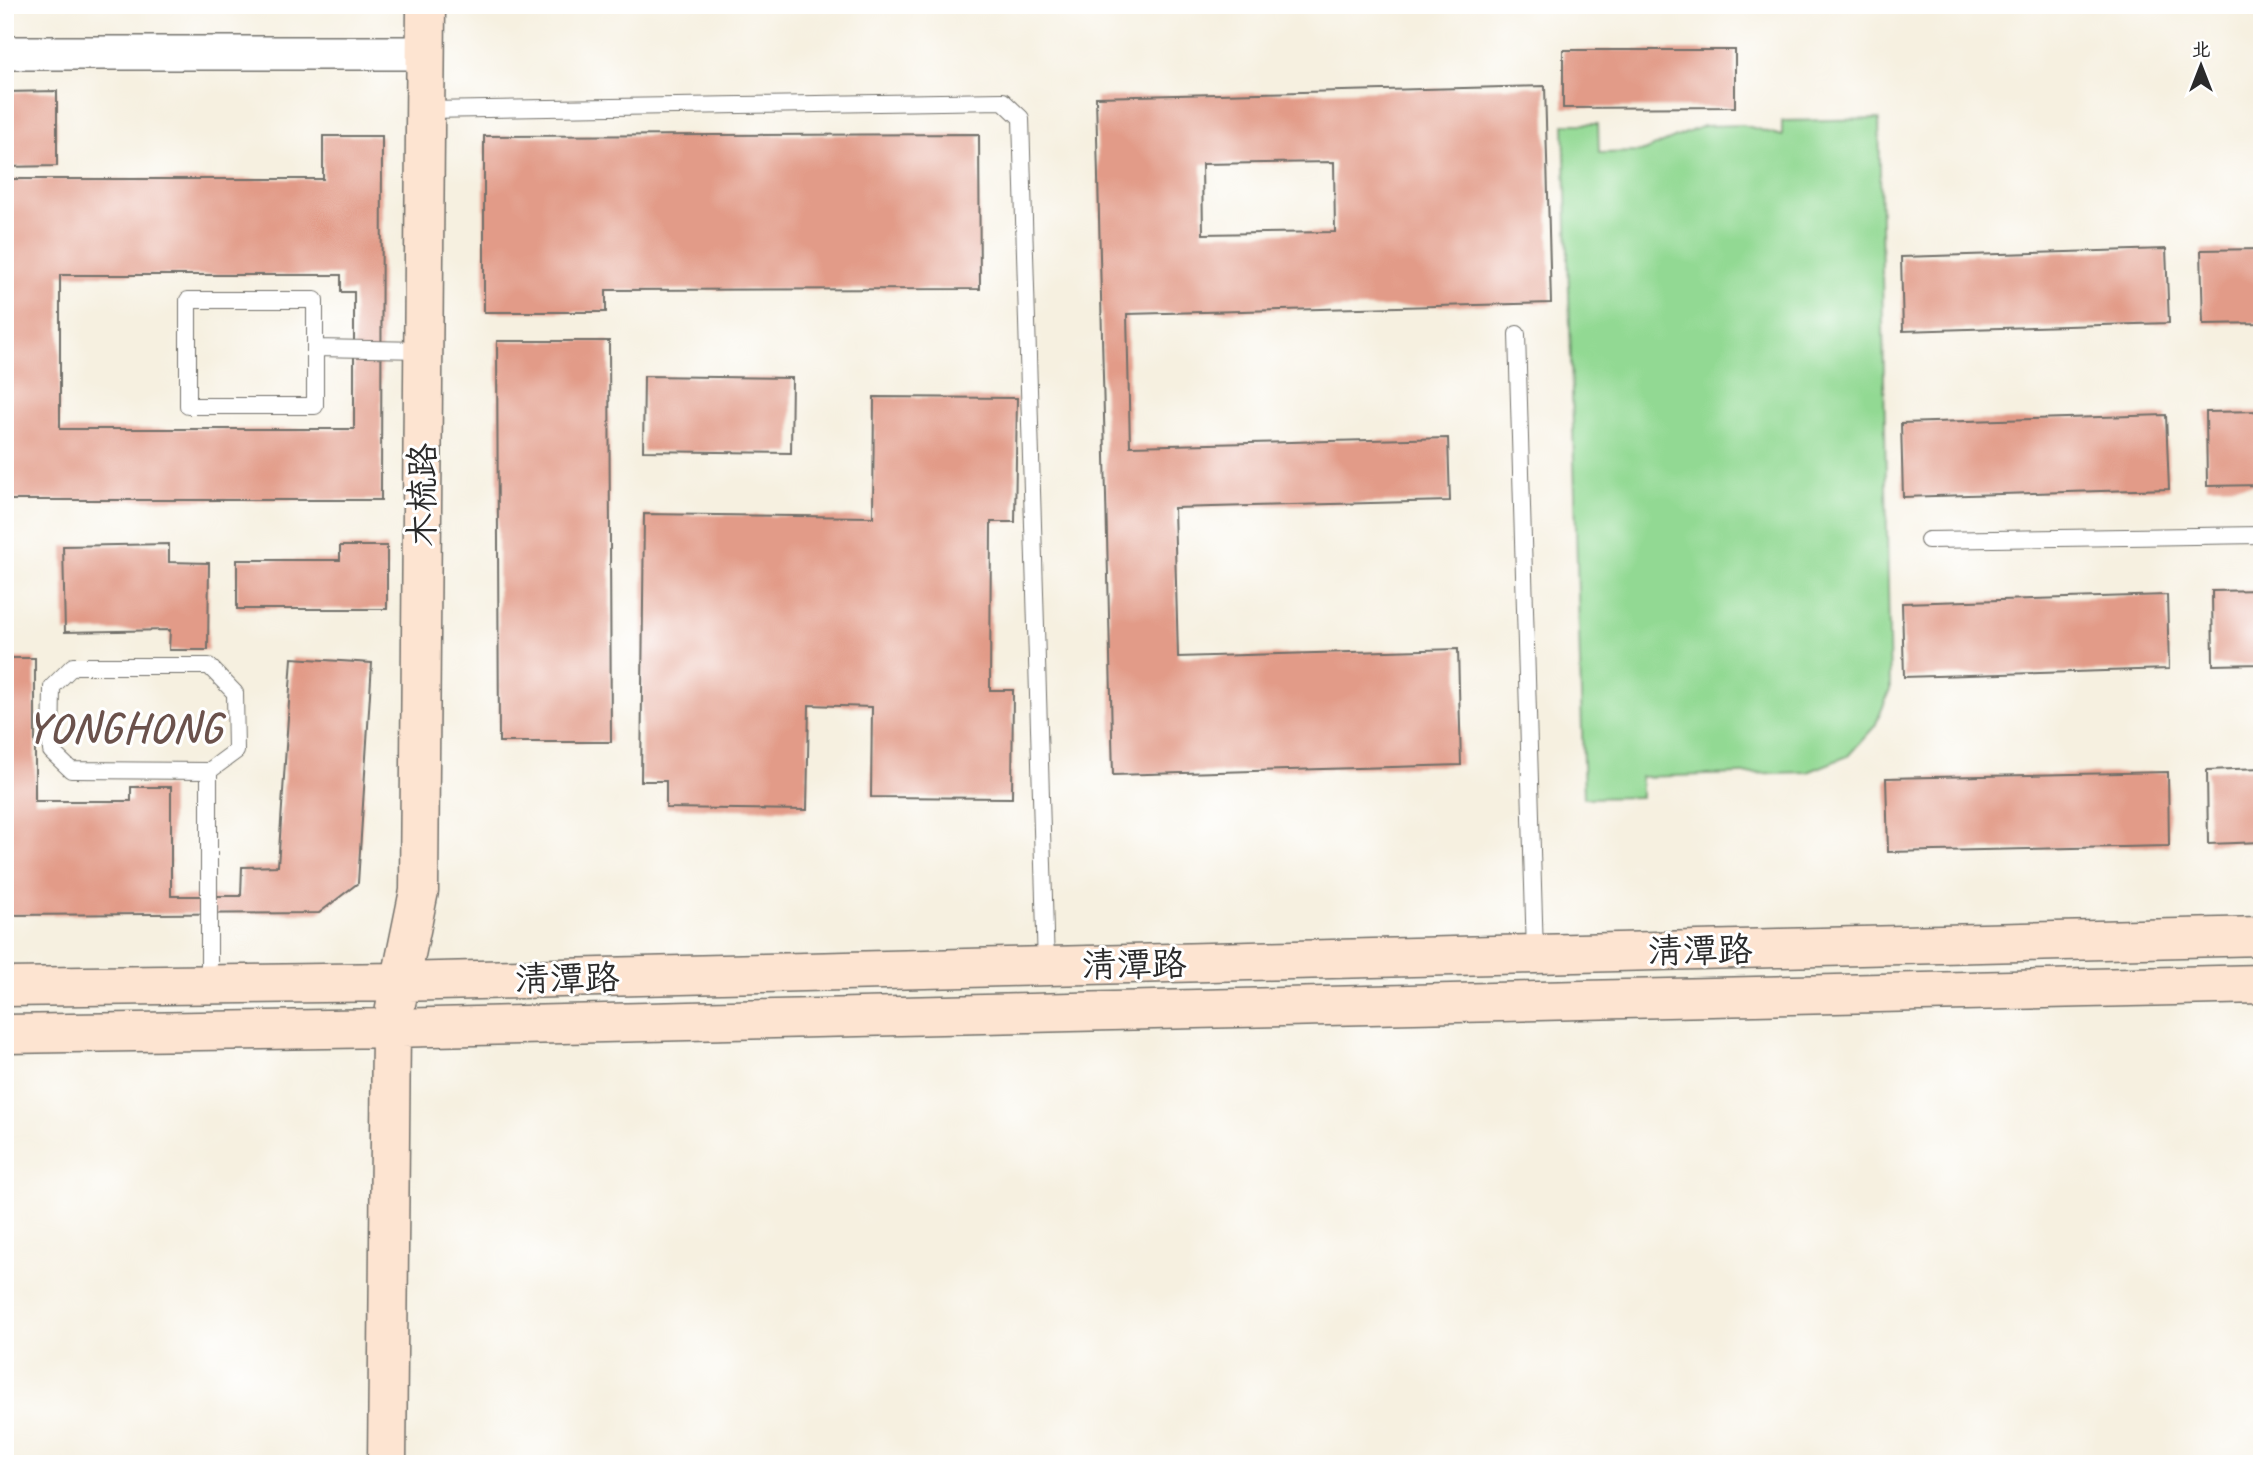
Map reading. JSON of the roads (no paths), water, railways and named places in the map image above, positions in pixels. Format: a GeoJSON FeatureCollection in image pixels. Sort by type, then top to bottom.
{"type":"FeatureCollection","features":[{"type":"Feature","properties":{"kind":"main road","name":"木梳路"},"geometry":{"type":"LineString","coordinates":[[387,1464],[391,1028],[419,891],[426,5]]}},
{"type":"Feature","properties":{"kind":"main road","name":"清潭路"},"geometry":{"type":"LineString","coordinates":[[5,987],[399,982],[2262,936]]}},
{"type":"Feature","properties":{"kind":"main road","name":"清潭路"},"geometry":{"type":"LineString","coordinates":[[5,1034],[391,1028],[2262,984]]}},
{"type":"Feature","properties":{"kind":"street"},"geometry":{"type":"LineString","coordinates":[[5,53],[426,53]]}},
{"type":"Feature","properties":{"kind":"lane"},"geometry":{"type":"LineString","coordinates":[[426,110],[1003,102],[1021,118],[1046,967]]}},
{"type":"Feature","properties":{"kind":"lane"},"geometry":{"type":"LineString","coordinates":[[188,300],[315,300],[315,348],[315,406],[188,406],[188,300]]}},
{"type":"Feature","properties":{"kind":"lane"},"geometry":{"type":"LineString","coordinates":[[1517,334],[1535,954]]}},
{"type":"Feature","properties":{"kind":"lane"},"geometry":{"type":"LineString","coordinates":[[315,348],[423,350]]}},
{"type":"Feature","properties":{"kind":"lane"},"geometry":{"type":"LineString","coordinates":[[1928,540],[2262,535]]}},
{"type":"Feature","properties":{"kind":"lane"},"geometry":{"type":"LineString","coordinates":[[73,666],[209,666],[235,693],[236,751],[209,771],[71,770],[51,751],[52,687],[73,666]]}},
{"type":"Feature","properties":{"kind":"lane"},"geometry":{"type":"LineString","coordinates":[[209,771],[209,985]]}},
{"type":"Feature","properties":{"kind":"district","name":"YONGHONG"},"geometry":{"type":"Point","coordinates":[125,726]}}]}
